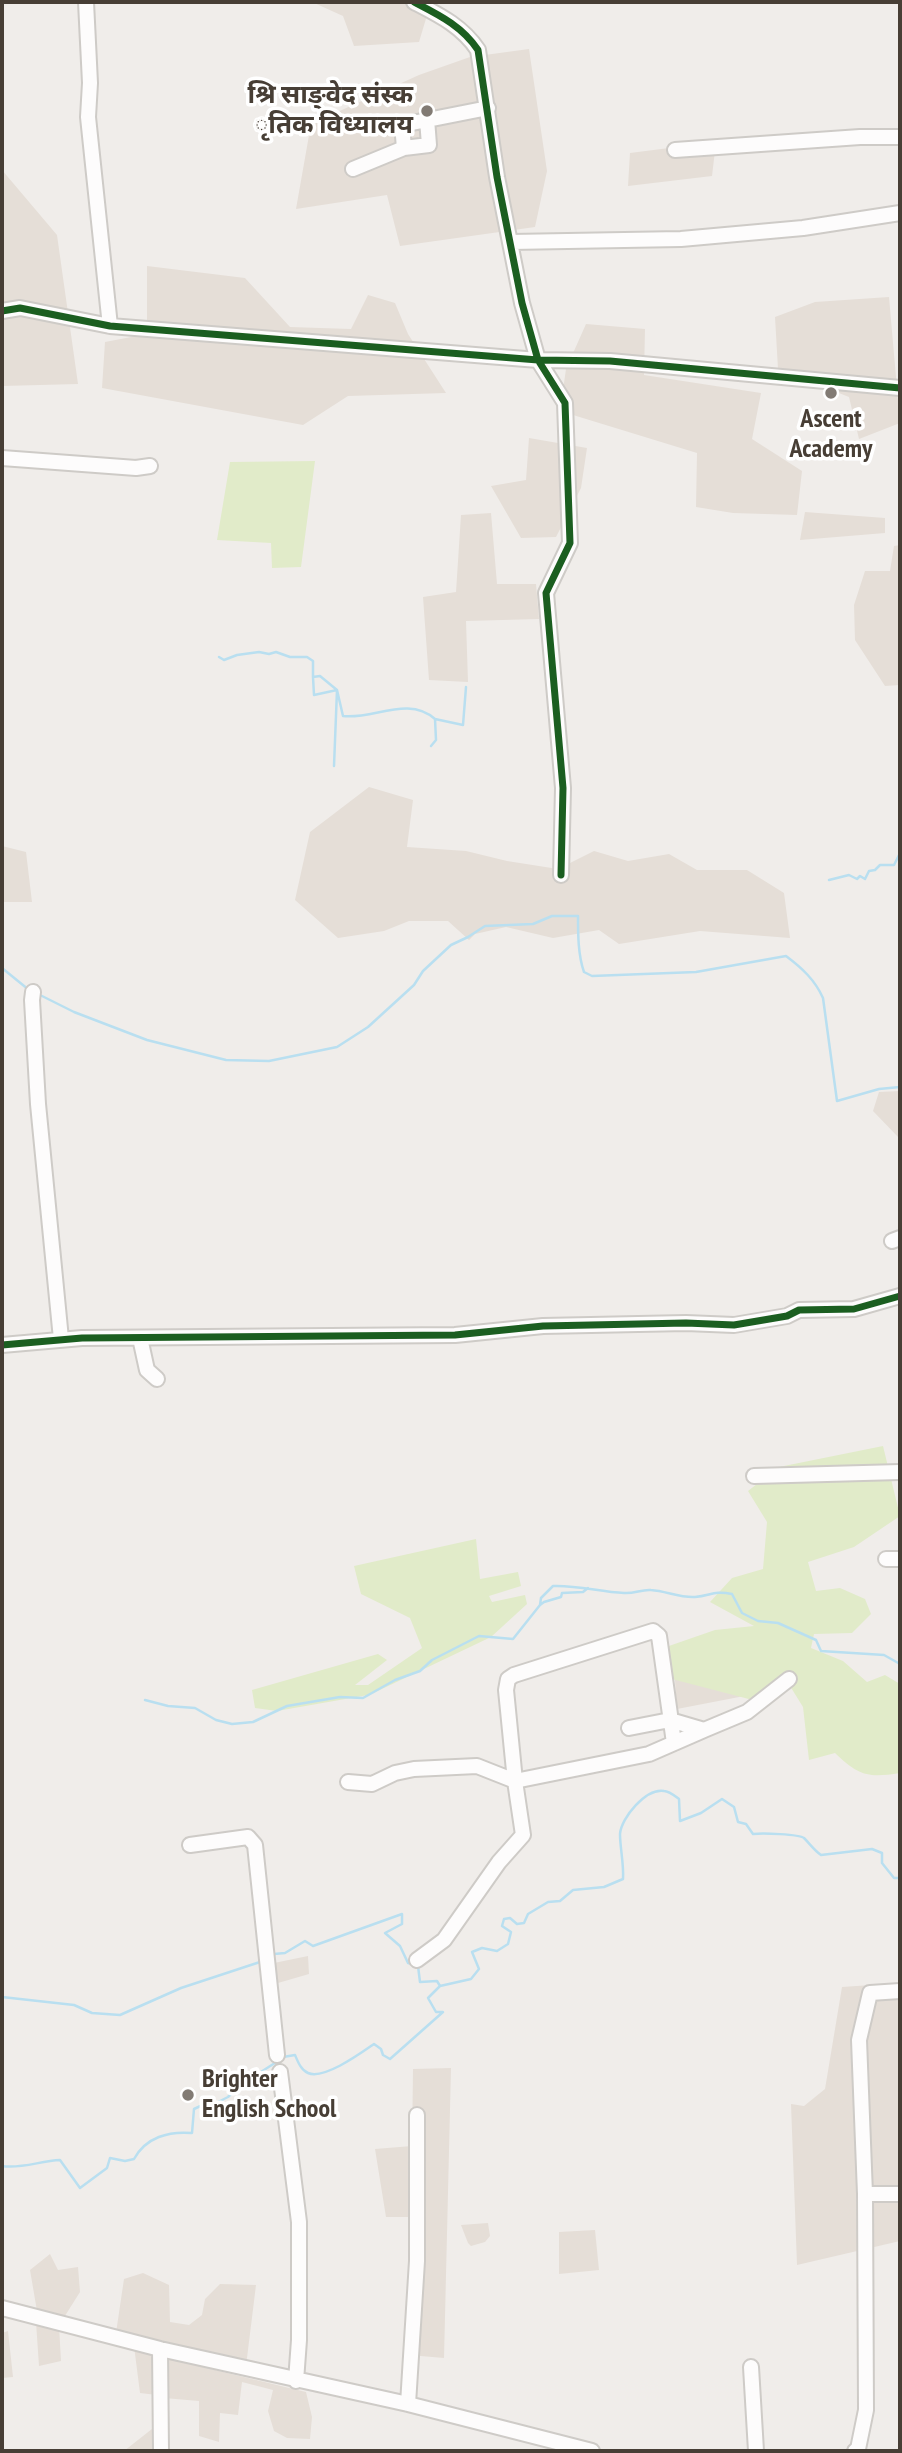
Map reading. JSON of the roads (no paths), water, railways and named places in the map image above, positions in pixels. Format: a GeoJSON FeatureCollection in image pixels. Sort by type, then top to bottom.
{"type":"FeatureCollection","features":[{"type":"Feature","properties":{"kind":"street"},"geometry":{"type":"LineString","coordinates":[[86,2],[90,83],[88,117],[110,326]]}},
{"type":"Feature","properties":{"kind":"street"},"geometry":{"type":"LineString","coordinates":[[414,2],[455,24],[470,37],[478,50],[497,177],[522,303],[538,360],[565,403],[570,543],[546,593],[563,789],[561,875]]}},
{"type":"Feature","properties":{"kind":"street"},"geometry":{"type":"LineString","coordinates":[[404,148],[402,125],[488,108]]}},
{"type":"Feature","properties":{"kind":"street"},"geometry":{"type":"LineString","coordinates":[[354,169],[404,148],[429,145],[427,119]]}},
{"type":"Feature","properties":{"kind":"street"},"geometry":{"type":"LineString","coordinates":[[675,150],[860,137],[900,137]]}},
{"type":"Feature","properties":{"kind":"street"},"geometry":{"type":"LineString","coordinates":[[511,242],[681,239],[803,228],[900,213]]}},
{"type":"Feature","properties":{"kind":"street"},"geometry":{"type":"LineString","coordinates":[[2,311],[20,308],[110,326],[538,360],[610,361],[900,388]]}},
{"type":"Feature","properties":{"kind":"street"},"geometry":{"type":"LineString","coordinates":[[2,458],[136,468],[150,466]]}},
{"type":"Feature","properties":{"kind":"street"},"geometry":{"type":"LineString","coordinates":[[33,992],[38,1104],[61,1339]]}},
{"type":"Feature","properties":{"kind":"street"},"geometry":{"type":"LineString","coordinates":[[2,1345],[61,1339],[455,1335],[542,1326],[685,1323],[734,1325],[787,1316],[799,1310],[854,1309],[900,1296]]}},
{"type":"Feature","properties":{"kind":"street"},"geometry":{"type":"LineString","coordinates":[[141,1338],[147,1370],[157,1378]]}},
{"type":"Feature","properties":{"kind":"street"},"geometry":{"type":"LineString","coordinates":[[754,1476],[900,1472]]}},
{"type":"Feature","properties":{"kind":"street"},"geometry":{"type":"LineString","coordinates":[[417,1961],[444,1940],[499,1862],[523,1835],[506,1690],[508,1679],[653,1631],[659,1636],[674,1743]]}},
{"type":"Feature","properties":{"kind":"street"},"geometry":{"type":"LineString","coordinates":[[348,1782],[372,1784],[395,1773],[414,1769],[477,1766],[515,1781],[649,1754],[747,1712],[789,1679]]}},
{"type":"Feature","properties":{"kind":"street"},"geometry":{"type":"LineString","coordinates":[[629,1728],[670,1720],[704,1730]]}},
{"type":"Feature","properties":{"kind":"street"},"geometry":{"type":"LineString","coordinates":[[190,1845],[248,1837],[255,1845],[277,2055]]}},
{"type":"Feature","properties":{"kind":"street"},"geometry":{"type":"LineString","coordinates":[[855,2451],[858,2449],[866,2410],[865,2194],[859,2040],[870,1993],[900,1991]]}},
{"type":"Feature","properties":{"kind":"street"},"geometry":{"type":"LineString","coordinates":[[280,2072],[299,2222],[299,2340],[296,2381]]}},
{"type":"Feature","properties":{"kind":"street"},"geometry":{"type":"LineString","coordinates":[[408,2404],[417,2261],[417,2115]]}},
{"type":"Feature","properties":{"kind":"street"},"geometry":{"type":"LineString","coordinates":[[865,2194],[900,2194]]}},
{"type":"Feature","properties":{"kind":"street"},"geometry":{"type":"LineString","coordinates":[[2,2308],[160,2349],[408,2404],[592,2451]]}},
{"type":"Feature","properties":{"kind":"street"},"geometry":{"type":"LineString","coordinates":[[160,2349],[161,2451]]}},
{"type":"Feature","properties":{"kind":"street"},"geometry":{"type":"LineString","coordinates":[[751,2367],[756,2451]]}},
{"type":"Feature","properties":{"kind":"waterway"},"geometry":{"type":"LineString","coordinates":[[219,657],[224,660],[259,652],[307,657],[313,661],[313,677],[320,676],[337,690],[343,716],[402,709],[425,712],[435,719],[436,740],[431,746]]}},
{"type":"Feature","properties":{"kind":"waterway"},"geometry":{"type":"LineString","coordinates":[[313,677],[314,695],[337,690],[334,766]]}},
{"type":"Feature","properties":{"kind":"waterway"},"geometry":{"type":"LineString","coordinates":[[435,719],[463,725],[466,687]]}},
{"type":"Feature","properties":{"kind":"waterway"},"geometry":{"type":"LineString","coordinates":[[829,880],[849,875],[865,879],[869,871],[880,865],[894,865],[900,853]]}},
{"type":"Feature","properties":{"kind":"waterway"},"geometry":{"type":"LineString","coordinates":[[38,994],[74,1012],[147,1040],[226,1060],[269,1061],[337,1047],[368,1027],[414,985],[423,971],[451,945],[485,926],[533,924],[552,916],[578,916],[582,965],[584,972],[592,976],[696,972],[786,956],[807,975],[823,998],[837,1101],[879,1089],[900,1087]]}},
{"type":"Feature","properties":{"kind":"waterway"},"geometry":{"type":"LineString","coordinates":[[2,968],[29,990]]}},
{"type":"Feature","properties":{"kind":"waterway"},"geometry":{"type":"LineString","coordinates":[[145,1700],[168,1706],[195,1708],[216,1720],[232,1724],[253,1722],[287,1706],[340,1697],[363,1698],[395,1680],[420,1671],[432,1660],[479,1636],[513,1639],[540,1605],[541,1598],[553,1586],[624,1593],[651,1590],[689,1597],[716,1593],[732,1594],[742,1613],[758,1621],[778,1623],[816,1640],[821,1651],[884,1655],[900,1664]]}},
{"type":"Feature","properties":{"kind":"waterway"},"geometry":{"type":"LineString","coordinates":[[540,1605],[561,1597],[562,1593],[583,1592],[588,1588]]}},
{"type":"Feature","properties":{"kind":"waterway"},"geometry":{"type":"LineString","coordinates":[[283,2057],[295,2055],[303,2070],[315,2074],[342,2064],[374,2044],[390,2059],[443,2012],[436,2012],[428,1998],[440,1986],[471,1979],[479,1969],[472,1952],[482,1948],[497,1951],[508,1944],[511,1932],[502,1926],[504,1919],[510,1918],[517,1924],[524,1923],[528,1914],[548,1902],[560,1901],[573,1890],[604,1887],[623,1879],[621,1827],[636,1805],[657,1791],[668,1792],[679,1799],[680,1821],[701,1813],[722,1799],[734,1807],[738,1822],[746,1824],[753,1834],[801,1837],[821,1855],[872,1849],[882,1853],[882,1863],[894,1878],[900,1878]]}},
{"type":"Feature","properties":{"kind":"waterway"},"geometry":{"type":"LineString","coordinates":[[272,1957],[305,1941],[313,1946],[402,1914],[402,1924],[385,1933],[400,1946],[408,1963],[412,1964]]}},
{"type":"Feature","properties":{"kind":"waterway"},"geometry":{"type":"LineString","coordinates":[[2,1997],[74,2005],[92,2013],[120,2015],[181,1988],[263,1961]]}},
{"type":"Feature","properties":{"kind":"waterway"},"geometry":{"type":"LineString","coordinates":[[418,1966],[420,1982],[437,1981],[440,1986]]}},
{"type":"Feature","properties":{"kind":"waterway"},"geometry":{"type":"LineString","coordinates":[[2,2166],[60,2160],[80,2188],[107,2168],[110,2158],[125,2161],[134,2159],[145,2145],[159,2137],[192,2133],[194,2109],[228,2097],[239,2086],[278,2061]]}},
{"type":"Feature","properties":{"kind":"place","name":"श्रि साङ्वेद संस्क ृतिक विध्यालय"},"geometry":{"type":"Point","coordinates":[427,111]}},
{"type":"Feature","properties":{"kind":"place","name":"Ascent Academy"},"geometry":{"type":"Point","coordinates":[831,393]}},
{"type":"Feature","properties":{"kind":"place","name":"Brighter English School"},"geometry":{"type":"Point","coordinates":[188,2095]}}]}
